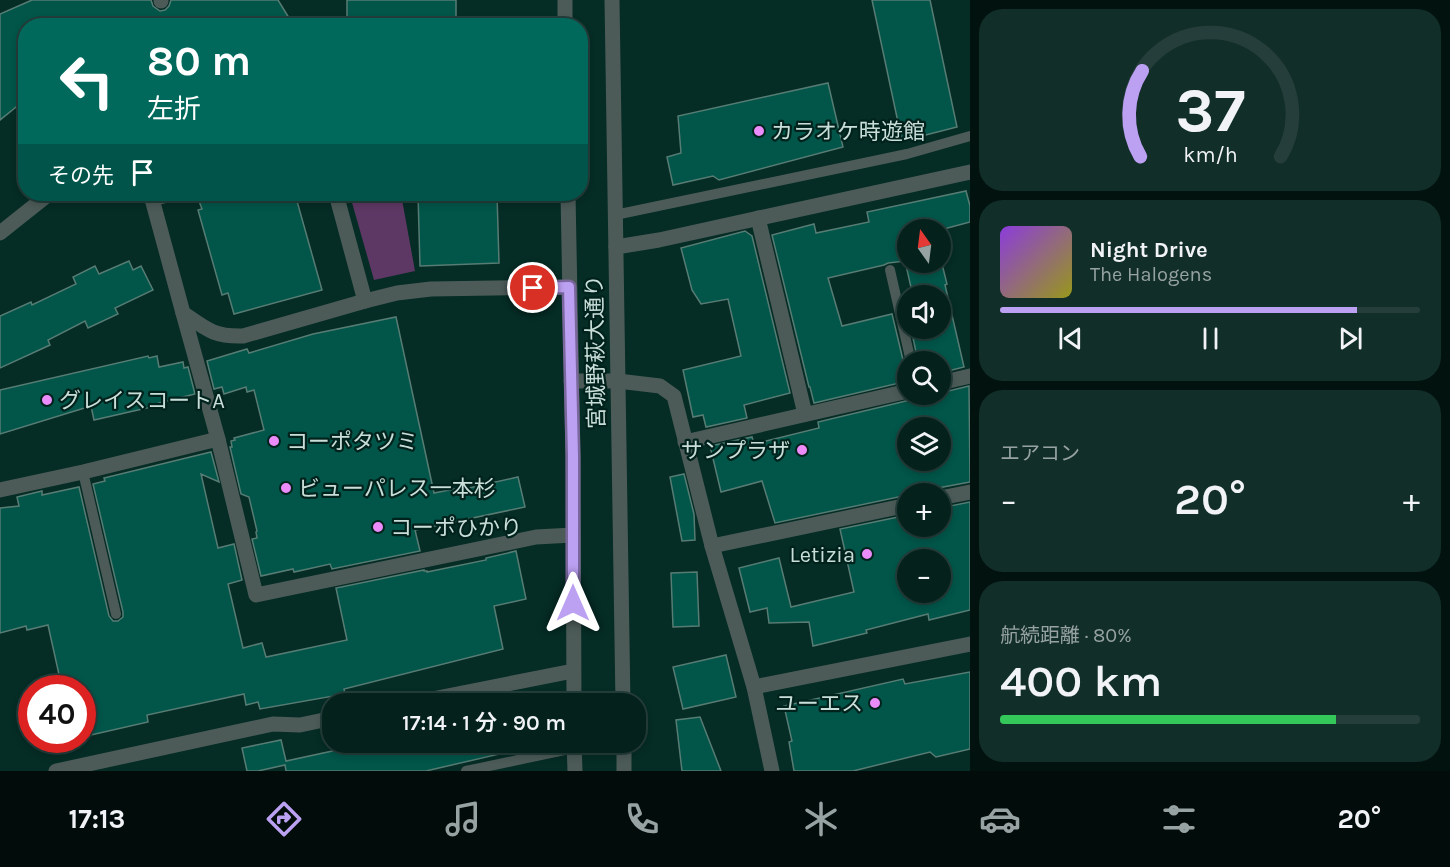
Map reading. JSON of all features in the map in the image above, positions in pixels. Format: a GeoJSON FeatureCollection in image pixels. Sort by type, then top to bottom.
{"type":"FeatureCollection","features":[{"type":"Feature","properties":{"kind":"street"},"geometry":{"type":"LineString","coordinates":[[565,0],[566,18]]}},
{"type":"Feature","properties":{"kind":"street","name":"宮城野萩大通り"},"geometry":{"type":"LineString","coordinates":[[612,0],[623,693]]}},
{"type":"Feature","properties":{"kind":"street"},"geometry":{"type":"LineString","coordinates":[[616,247],[659,240],[970,172]]}},
{"type":"Feature","properties":{"kind":"street"},"geometry":{"type":"LineString","coordinates":[[0,233],[40,201]]}},
{"type":"Feature","properties":{"kind":"street"},"geometry":{"type":"LineString","coordinates":[[150,201],[218,439],[256,595],[536,537],[573,535]]}},
{"type":"Feature","properties":{"kind":"street"},"geometry":{"type":"LineString","coordinates":[[338,201],[365,301]]}},
{"type":"Feature","properties":{"kind":"street","name":"宮城野萩大通り"},"geometry":{"type":"LineString","coordinates":[[568,201],[572,381],[574,693]]}},
{"type":"Feature","properties":{"kind":"street"},"geometry":{"type":"LineString","coordinates":[[758,218],[805,414]]}},
{"type":"Feature","properties":{"kind":"street"},"geometry":{"type":"LineString","coordinates":[[183,313],[209,331],[227,336],[243,336],[397,293],[431,289],[569,287]]}},
{"type":"Feature","properties":{"kind":"street"},"geometry":{"type":"LineString","coordinates":[[951,380],[970,376]]}},
{"type":"Feature","properties":{"kind":"street"},"geometry":{"type":"LineString","coordinates":[[572,381],[618,381],[660,386],[674,396],[712,546],[754,687],[772,771]]}},
{"type":"Feature","properties":{"kind":"street"},"geometry":{"type":"LineString","coordinates":[[685,442],[897,393]]}},
{"type":"Feature","properties":{"kind":"street"},"geometry":{"type":"LineString","coordinates":[[0,490],[218,439]]}},
{"type":"Feature","properties":{"kind":"street"},"geometry":{"type":"LineString","coordinates":[[951,496],[970,492]]}},
{"type":"Feature","properties":{"kind":"street"},"geometry":{"type":"LineString","coordinates":[[712,546],[897,507]]}},
{"type":"Feature","properties":{"kind":"street"},"geometry":{"type":"LineString","coordinates":[[754,687],[970,644]]}},
{"type":"Feature","properties":{"kind":"street"},"geometry":{"type":"LineString","coordinates":[[462,693],[573,671]]}},
{"type":"Feature","properties":{"kind":"street"},"geometry":{"type":"LineString","coordinates":[[56,771],[273,724],[300,725],[322,720]]}},
{"type":"Feature","properties":{"kind":"street"},"geometry":{"type":"LineString","coordinates":[[574,753],[575,771]]}},
{"type":"Feature","properties":{"kind":"street"},"geometry":{"type":"LineString","coordinates":[[624,753],[624,771]]}},
{"type":"Feature","properties":{"kind":"lane"},"geometry":{"type":"LineString","coordinates":[[615,215],[907,154],[970,136]]}},
{"type":"Feature","properties":{"kind":"lane"},"geometry":{"type":"LineString","coordinates":[[890,270],[908,351]]}},
{"type":"Feature","properties":{"kind":"lane"},"geometry":{"type":"LineString","coordinates":[[82,472],[117,614]]}},
{"type":"Feature","properties":{"kind":"lane"},"geometry":{"type":"LineString","coordinates":[[466,771],[541,753]]}},
{"type":"Feature","properties":{"kind":"shaded area"},"geometry":{"type":"Polygon","coordinates":[[[352,201],[402,201],[415,271],[374,280],[352,201]]]}},
{"type":"Feature","properties":{"kind":"building"},"geometry":{"type":"Polygon","coordinates":[[[32,0],[151,0],[153,6],[160,11],[169,6],[171,0],[278,0],[289,18],[18,18],[18,105],[0,120],[0,14],[32,0]]]}},
{"type":"Feature","properties":{"kind":"building"},"geometry":{"type":"Polygon","coordinates":[[[347,0],[456,0],[456,18],[347,18],[347,0]]]}},
{"type":"Feature","properties":{"kind":"building"},"geometry":{"type":"Polygon","coordinates":[[[872,0],[930,0],[957,127],[902,141],[872,0]]]}},
{"type":"Feature","properties":{"kind":"building","name":"カラオケ時遊館"},"geometry":{"type":"Polygon","coordinates":[[[828,83],[843,147],[719,180],[713,176],[673,185],[667,157],[681,153],[678,116],[828,83]]]}},
{"type":"Feature","properties":{"kind":"building"},"geometry":{"type":"Polygon","coordinates":[[[966,191],[970,206],[970,222],[951,227],[951,219],[897,219],[897,262],[828,278],[842,326],[892,314],[901,351],[897,351],[897,384],[814,403],[772,235],[814,224],[816,233],[869,222],[867,212],[966,191]]]}},
{"type":"Feature","properties":{"kind":"building"},"geometry":{"type":"Polygon","coordinates":[[[199,201],[297,201],[322,290],[234,314],[228,293],[222,295],[198,210],[202,209],[199,201]]]}},
{"type":"Feature","properties":{"kind":"building"},"geometry":{"type":"Polygon","coordinates":[[[418,201],[497,201],[499,263],[420,266],[418,201]]]}},
{"type":"Feature","properties":{"kind":"building"},"geometry":{"type":"Polygon","coordinates":[[[745,231],[752,236],[790,393],[744,405],[747,418],[706,427],[703,415],[693,417],[683,370],[741,356],[728,299],[701,304],[692,290],[681,248],[745,231]]]}},
{"type":"Feature","properties":{"kind":"building"},"geometry":{"type":"Polygon","coordinates":[[[129,261],[133,270],[141,266],[153,290],[115,308],[118,314],[88,328],[85,321],[48,340],[50,345],[0,368],[0,316],[31,302],[32,305],[76,284],[73,277],[95,266],[99,274],[129,261]]]}},
{"type":"Feature","properties":{"kind":"building"},"geometry":{"type":"Polygon","coordinates":[[[908,273],[944,273],[947,284],[945,285],[910,285],[908,273]]]}},
{"type":"Feature","properties":{"kind":"building"},"geometry":{"type":"Polygon","coordinates":[[[951,311],[964,367],[951,370],[951,351],[916,351],[913,339],[951,339],[951,311]]]}},
{"type":"Feature","properties":{"kind":"building"},"geometry":{"type":"Polygon","coordinates":[[[396,317],[434,493],[464,487],[465,489],[518,477],[525,507],[415,530],[420,551],[332,569],[330,564],[261,576],[252,539],[257,538],[257,531],[249,497],[241,494],[230,447],[232,447],[231,441],[235,440],[234,438],[264,430],[254,390],[247,392],[246,387],[224,394],[222,387],[214,389],[207,361],[247,349],[249,353],[313,334],[396,317]]]}},
{"type":"Feature","properties":{"kind":"building"},"geometry":{"type":"Polygon","coordinates":[[[148,356],[149,358],[157,356],[159,367],[183,362],[184,368],[188,367],[195,394],[159,403],[160,405],[94,420],[91,406],[0,434],[0,390],[148,356]]]}},
{"type":"Feature","properties":{"kind":"building"},"geometry":{"type":"Polygon","coordinates":[[[969,386],[970,482],[951,486],[951,483],[897,483],[897,497],[775,523],[762,481],[721,492],[710,446],[752,437],[754,444],[819,428],[818,422],[897,403],[897,405],[951,405],[951,390],[969,386]]]}},
{"type":"Feature","properties":{"kind":"building"},"geometry":{"type":"Polygon","coordinates":[[[211,452],[219,482],[201,474],[218,548],[234,544],[242,580],[228,584],[243,648],[262,643],[266,657],[347,640],[336,588],[486,560],[486,558],[516,551],[526,599],[494,606],[503,649],[344,689],[345,693],[322,693],[322,698],[260,709],[258,702],[246,705],[244,694],[147,715],[148,722],[96,734],[96,675],[59,675],[48,625],[27,630],[26,626],[0,633],[0,508],[19,506],[17,497],[42,491],[42,495],[79,487],[109,616],[113,621],[118,621],[123,617],[123,612],[93,484],[105,481],[104,478],[211,452]]]}},
{"type":"Feature","properties":{"kind":"building"},"geometry":{"type":"Polygon","coordinates":[[[684,474],[694,514],[695,540],[682,541],[670,477],[684,474]]]}},
{"type":"Feature","properties":{"kind":"building"},"geometry":{"type":"Polygon","coordinates":[[[970,502],[970,610],[929,620],[928,614],[866,630],[867,633],[813,646],[809,622],[769,623],[767,608],[750,612],[739,568],[779,558],[791,607],[854,592],[840,529],[897,517],[897,537],[951,537],[951,506],[970,502]]]}},
{"type":"Feature","properties":{"kind":"building"},"geometry":{"type":"Polygon","coordinates":[[[697,572],[699,626],[673,627],[671,573],[697,572]]]}},
{"type":"Feature","properties":{"kind":"building"},"geometry":{"type":"Polygon","coordinates":[[[726,655],[736,697],[683,709],[673,667],[726,655]]]}},
{"type":"Feature","properties":{"kind":"building"},"geometry":{"type":"Polygon","coordinates":[[[970,672],[970,749],[936,757],[930,752],[853,771],[794,771],[789,742],[792,741],[784,706],[903,679],[905,684],[970,672]]]}},
{"type":"Feature","properties":{"kind":"building"},"geometry":{"type":"Polygon","coordinates":[[[700,717],[721,771],[682,771],[676,720],[700,717]]]}},
{"type":"Feature","properties":{"kind":"building"},"geometry":{"type":"Polygon","coordinates":[[[281,740],[286,761],[323,753],[503,753],[426,771],[286,771],[285,765],[247,771],[242,748],[281,740]]]}},
{"type":"Feature","properties":{"kind":"place","name":"カラオケ時遊館"},"geometry":{"type":"Point","coordinates":[759,131]}},
{"type":"Feature","properties":{"kind":"place","name":"グレイスコートA"},"geometry":{"type":"Point","coordinates":[47,400]}},
{"type":"Feature","properties":{"kind":"place","name":"コーポタツミ"},"geometry":{"type":"Point","coordinates":[274,441]}},
{"type":"Feature","properties":{"kind":"place","name":"サンプラザ"},"geometry":{"type":"Point","coordinates":[802,450]}},
{"type":"Feature","properties":{"kind":"place","name":"ビューパレス一本杉"},"geometry":{"type":"Point","coordinates":[286,488]}},
{"type":"Feature","properties":{"kind":"place","name":"コーポひかり"},"geometry":{"type":"Point","coordinates":[378,527]}},
{"type":"Feature","properties":{"kind":"place","name":"Letizia"},"geometry":{"type":"Point","coordinates":[867,554]}},
{"type":"Feature","properties":{"kind":"place","name":"ユーエス"},"geometry":{"type":"Point","coordinates":[875,703]}},
{"type":"Feature","properties":{"kind":"route"},"geometry":{"type":"LineString","coordinates":[[533,288],[569,287],[573,456],[573,603]]}}]}
